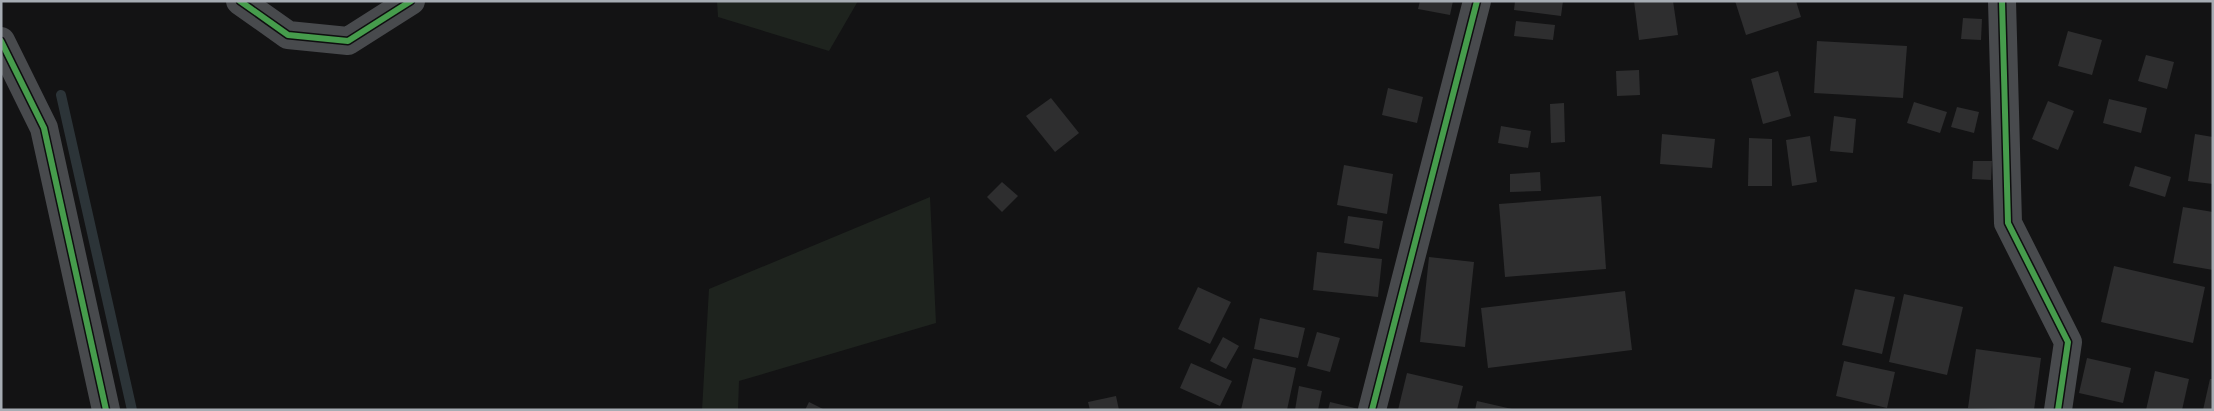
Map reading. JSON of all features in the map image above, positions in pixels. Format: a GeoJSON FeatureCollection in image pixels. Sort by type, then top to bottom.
{"type":"FeatureCollection","features":[{"type":"Feature","properties":{"kind":"street"},"geometry":{"type":"LineString","coordinates":[[240,1],[288,35],[348,41],[411,1]]}},
{"type":"Feature","properties":{"kind":"street"},"geometry":{"type":"LineString","coordinates":[[1372,410],[1477,1]]}},
{"type":"Feature","properties":{"kind":"street"},"geometry":{"type":"LineString","coordinates":[[2002,1],[2008,223],[2068,342],[2058,410]]}},
{"type":"Feature","properties":{"kind":"street"},"geometry":{"type":"LineString","coordinates":[[1,41],[44,128],[106,410]]}},
{"type":"Feature","properties":{"kind":"shaded area"},"geometry":{"type":"Polygon","coordinates":[[[717,1],[858,1],[829,51],[718,17],[717,1]]]}},
{"type":"Feature","properties":{"kind":"shaded area"},"geometry":{"type":"Polygon","coordinates":[[[930,197],[936,323],[739,381],[738,410],[702,410],[709,289],[930,197]]]}},
{"type":"Feature","properties":{"kind":"building"},"geometry":{"type":"Polygon","coordinates":[[[1420,1],[1453,1],[1450,15],[1418,9],[1420,1]]]}},
{"type":"Feature","properties":{"kind":"building"},"geometry":{"type":"Polygon","coordinates":[[[1515,1],[1563,1],[1561,16],[1514,10],[1515,1]]]}},
{"type":"Feature","properties":{"kind":"building"},"geometry":{"type":"Polygon","coordinates":[[[1634,1],[1673,1],[1678,35],[1639,40],[1634,1]]]}},
{"type":"Feature","properties":{"kind":"building"},"geometry":{"type":"Polygon","coordinates":[[[1735,1],[1796,1],[1801,17],[1746,35],[1735,1]]]}},
{"type":"Feature","properties":{"kind":"building"},"geometry":{"type":"Polygon","coordinates":[[[1963,18],[1982,19],[1981,40],[1961,39],[1963,18]]]}},
{"type":"Feature","properties":{"kind":"building"},"geometry":{"type":"Polygon","coordinates":[[[1516,21],[1555,25],[1553,40],[1514,36],[1516,21]]]}},
{"type":"Feature","properties":{"kind":"building"},"geometry":{"type":"Polygon","coordinates":[[[2068,31],[2102,40],[2092,75],[2058,66],[2068,31]]]}},
{"type":"Feature","properties":{"kind":"building"},"geometry":{"type":"Polygon","coordinates":[[[1817,41],[1907,46],[1903,98],[1814,93],[1817,41]]]}},
{"type":"Feature","properties":{"kind":"building"},"geometry":{"type":"Polygon","coordinates":[[[2146,55],[2174,62],[2167,89],[2138,81],[2146,55]]]}},
{"type":"Feature","properties":{"kind":"building"},"geometry":{"type":"Polygon","coordinates":[[[1639,70],[1640,95],[1617,96],[1616,71],[1639,70]]]}},
{"type":"Feature","properties":{"kind":"building"},"geometry":{"type":"Polygon","coordinates":[[[1778,71],[1791,116],[1763,124],[1751,79],[1778,71]]]}},
{"type":"Feature","properties":{"kind":"building"},"geometry":{"type":"Polygon","coordinates":[[[1388,88],[1423,97],[1417,123],[1382,115],[1388,88]]]}},
{"type":"Feature","properties":{"kind":"building"},"geometry":{"type":"Polygon","coordinates":[[[1051,98],[1079,133],[1055,152],[1026,116],[1051,98]]]}},
{"type":"Feature","properties":{"kind":"building"},"geometry":{"type":"Polygon","coordinates":[[[2109,99],[2147,108],[2141,133],[2103,123],[2109,99]]]}},
{"type":"Feature","properties":{"kind":"building"},"geometry":{"type":"Polygon","coordinates":[[[2048,101],[2074,111],[2058,150],[2032,139],[2048,101]]]}},
{"type":"Feature","properties":{"kind":"building"},"geometry":{"type":"Polygon","coordinates":[[[1914,102],[1947,112],[1940,133],[1907,123],[1914,102]]]}},
{"type":"Feature","properties":{"kind":"building"},"geometry":{"type":"Polygon","coordinates":[[[1564,103],[1565,142],[1551,143],[1550,104],[1564,103]]]}},
{"type":"Feature","properties":{"kind":"building"},"geometry":{"type":"Polygon","coordinates":[[[1957,107],[1979,112],[1974,133],[1951,127],[1957,107]]]}},
{"type":"Feature","properties":{"kind":"building"},"geometry":{"type":"Polygon","coordinates":[[[1834,116],[1856,119],[1853,153],[1830,151],[1834,116]]]}},
{"type":"Feature","properties":{"kind":"building"},"geometry":{"type":"Polygon","coordinates":[[[1501,126],[1531,131],[1528,148],[1498,143],[1501,126]]]}},
{"type":"Feature","properties":{"kind":"building"},"geometry":{"type":"Polygon","coordinates":[[[1662,134],[1715,139],[1712,168],[1660,164],[1662,134]]]}},
{"type":"Feature","properties":{"kind":"building"},"geometry":{"type":"Polygon","coordinates":[[[2195,134],[2213,137],[2213,184],[2188,181],[2195,134]]]}},
{"type":"Feature","properties":{"kind":"building"},"geometry":{"type":"Polygon","coordinates":[[[1810,136],[1817,182],[1792,186],[1786,140],[1810,136]]]}},
{"type":"Feature","properties":{"kind":"building"},"geometry":{"type":"Polygon","coordinates":[[[1749,138],[1772,139],[1772,186],[1748,186],[1749,138]]]}},
{"type":"Feature","properties":{"kind":"building"},"geometry":{"type":"Polygon","coordinates":[[[1973,161],[1992,161],[1991,180],[1972,179],[1973,161]]]}},
{"type":"Feature","properties":{"kind":"building"},"geometry":{"type":"Polygon","coordinates":[[[1344,165],[1393,174],[1387,214],[1337,205],[1344,165]]]}},
{"type":"Feature","properties":{"kind":"building"},"geometry":{"type":"Polygon","coordinates":[[[2135,166],[2171,177],[2165,197],[2129,186],[2135,166]]]}},
{"type":"Feature","properties":{"kind":"building"},"geometry":{"type":"Polygon","coordinates":[[[1540,172],[1541,191],[1510,192],[1510,174],[1540,172]]]}},
{"type":"Feature","properties":{"kind":"building"},"geometry":{"type":"Polygon","coordinates":[[[1002,182],[1018,196],[1002,212],[987,197],[1002,182]]]}},
{"type":"Feature","properties":{"kind":"building"},"geometry":{"type":"Polygon","coordinates":[[[1601,196],[1606,269],[1505,277],[1499,204],[1601,196]]]}},
{"type":"Feature","properties":{"kind":"building"},"geometry":{"type":"Polygon","coordinates":[[[2183,207],[2213,212],[2213,270],[2173,263],[2183,207]]]}},
{"type":"Feature","properties":{"kind":"building"},"geometry":{"type":"Polygon","coordinates":[[[1348,216],[1383,221],[1379,249],[1344,243],[1348,216]]]}},
{"type":"Feature","properties":{"kind":"building"},"geometry":{"type":"Polygon","coordinates":[[[1317,252],[1382,259],[1378,297],[1313,290],[1317,252]]]}},
{"type":"Feature","properties":{"kind":"building"},"geometry":{"type":"Polygon","coordinates":[[[1429,257],[1474,262],[1465,347],[1420,342],[1429,257]]]}},
{"type":"Feature","properties":{"kind":"building"},"geometry":{"type":"Polygon","coordinates":[[[2114,266],[2205,287],[2193,343],[2101,322],[2114,266]]]}},
{"type":"Feature","properties":{"kind":"building"},"geometry":{"type":"Polygon","coordinates":[[[1198,287],[1231,302],[1210,344],[1178,329],[1198,287]]]}},
{"type":"Feature","properties":{"kind":"building"},"geometry":{"type":"Polygon","coordinates":[[[1855,289],[1895,297],[1882,354],[1842,345],[1855,289]]]}},
{"type":"Feature","properties":{"kind":"building"},"geometry":{"type":"Polygon","coordinates":[[[1625,291],[1632,350],[1488,368],[1481,308],[1625,291]]]}},
{"type":"Feature","properties":{"kind":"building"},"geometry":{"type":"Polygon","coordinates":[[[1904,294],[1963,307],[1947,375],[1889,362],[1904,294]]]}},
{"type":"Feature","properties":{"kind":"building"},"geometry":{"type":"Polygon","coordinates":[[[1260,318],[1305,328],[1298,358],[1254,349],[1260,318]]]}},
{"type":"Feature","properties":{"kind":"building"},"geometry":{"type":"Polygon","coordinates":[[[1317,332],[1340,338],[1330,372],[1307,366],[1317,332]]]}},
{"type":"Feature","properties":{"kind":"building"},"geometry":{"type":"Polygon","coordinates":[[[1223,337],[1239,346],[1226,369],[1210,361],[1223,337]]]}},
{"type":"Feature","properties":{"kind":"building"},"geometry":{"type":"Polygon","coordinates":[[[1976,349],[2041,358],[2034,410],[1968,408],[1976,349]]]}},
{"type":"Feature","properties":{"kind":"building"},"geometry":{"type":"Polygon","coordinates":[[[1253,358],[1296,368],[1287,410],[1241,410],[1253,358]]]}},
{"type":"Feature","properties":{"kind":"building"},"geometry":{"type":"Polygon","coordinates":[[[2087,358],[2131,368],[2123,403],[2079,393],[2087,358]]]}},
{"type":"Feature","properties":{"kind":"building"},"geometry":{"type":"Polygon","coordinates":[[[1844,361],[1895,372],[1887,408],[1836,396],[1844,361]]]}},
{"type":"Feature","properties":{"kind":"building"},"geometry":{"type":"Polygon","coordinates":[[[1191,363],[1232,381],[1220,406],[1180,388],[1191,363]]]}},
{"type":"Feature","properties":{"kind":"building"},"geometry":{"type":"Polygon","coordinates":[[[2155,371],[2189,379],[2182,410],[2146,410],[2155,371]]]}},
{"type":"Feature","properties":{"kind":"building"},"geometry":{"type":"Polygon","coordinates":[[[1407,373],[1463,386],[1457,410],[1398,410],[1407,373]]]}},
{"type":"Feature","properties":{"kind":"building"},"geometry":{"type":"Polygon","coordinates":[[[2210,379],[2213,379],[2213,410],[2203,410],[2210,379]]]}},
{"type":"Feature","properties":{"kind":"building"},"geometry":{"type":"Polygon","coordinates":[[[1299,386],[1322,391],[1318,410],[1295,410],[1299,386]]]}},
{"type":"Feature","properties":{"kind":"building"},"geometry":{"type":"Polygon","coordinates":[[[1116,396],[1119,410],[1090,410],[1088,402],[1116,396]]]}},
{"type":"Feature","properties":{"kind":"building"},"geometry":{"type":"Polygon","coordinates":[[[1477,401],[1512,409],[1512,410],[1475,410],[1477,401]]]}},
{"type":"Feature","properties":{"kind":"building"},"geometry":{"type":"Polygon","coordinates":[[[809,402],[825,410],[805,410],[809,402]]]}},
{"type":"Feature","properties":{"kind":"building"},"geometry":{"type":"Polygon","coordinates":[[[1330,402],[1359,409],[1359,410],[1328,410],[1330,402]]]}},
{"type":"Feature","properties":{"kind":"waterway"},"geometry":{"type":"LineString","coordinates":[[61,95],[132,410]]}},
{"type":"Feature","properties":{"kind":"cycle path"},"geometry":{"type":"LineString","coordinates":[[240,1],[288,35],[348,41],[411,1]]}},
{"type":"Feature","properties":{"kind":"cycle path"},"geometry":{"type":"LineString","coordinates":[[1372,410],[1477,1]]}},
{"type":"Feature","properties":{"kind":"cycle path"},"geometry":{"type":"LineString","coordinates":[[2002,1],[2008,223],[2068,342],[2058,410]]}},
{"type":"Feature","properties":{"kind":"cycle path"},"geometry":{"type":"LineString","coordinates":[[1,41],[44,128],[106,410]]}}]}
